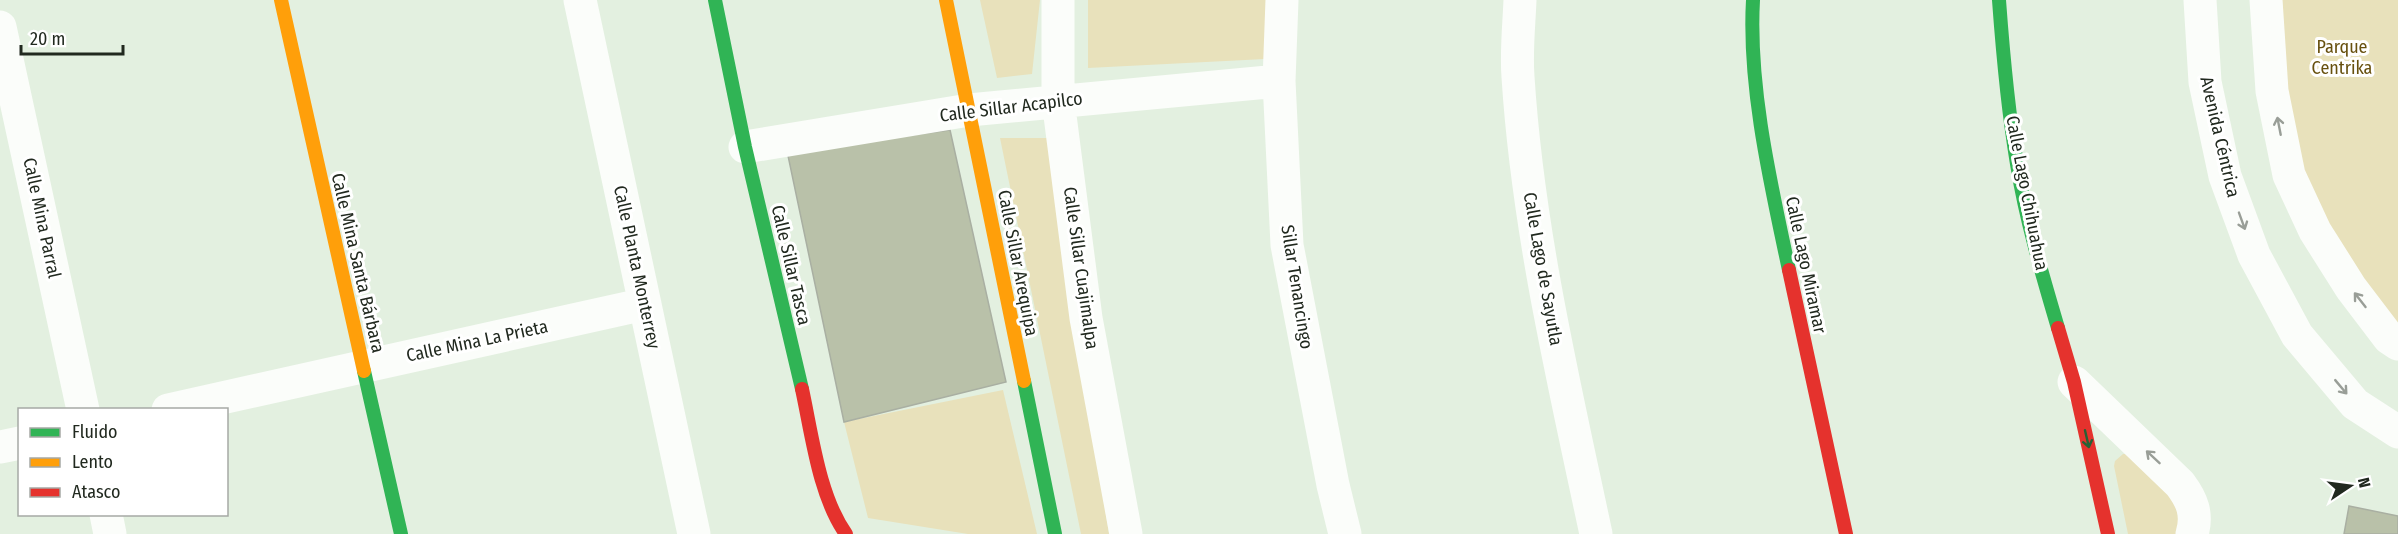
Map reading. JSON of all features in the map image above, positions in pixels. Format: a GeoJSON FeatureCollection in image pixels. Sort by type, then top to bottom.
{"type":"FeatureCollection","features":[{"type":"Feature","properties":{"kind":"street","name":"Calle Mina Santa Bárbara"},"geometry":{"type":"LineString","coordinates":[[281,0],[401,534]]}},
{"type":"Feature","properties":{"kind":"street","name":"Calle Planta Monterrey"},"geometry":{"type":"LineString","coordinates":[[580,0],[694,534]]}},
{"type":"Feature","properties":{"kind":"street","name":"Calle Sillar Tasca"},"geometry":{"type":"LineString","coordinates":[[715,0],[745,147],[824,486],[836,520],[846,534]]}},
{"type":"Feature","properties":{"kind":"street","name":"Calle Sillar Arequipa"},"geometry":{"type":"LineString","coordinates":[[946,0],[1055,534]]}},
{"type":"Feature","properties":{"kind":"street","name":"Calle Sillar Cuajimalpa"},"geometry":{"type":"LineString","coordinates":[[1058,0],[1058,100],[1086,318],[1126,534]]}},
{"type":"Feature","properties":{"kind":"street","name":"Sillar Tenancingo"},"geometry":{"type":"LineString","coordinates":[[1282,0],[1279,81],[1287,245],[1333,485],[1346,534]]}},
{"type":"Feature","properties":{"kind":"street","name":"Calle Lago de Sayutla"},"geometry":{"type":"LineString","coordinates":[[1520,0],[1518,75],[1530,202],[1554,336],[1596,534]]}},
{"type":"Feature","properties":{"kind":"street","name":"Calle Lago Miramar"},"geometry":{"type":"LineString","coordinates":[[1754,0],[1751,37],[1768,170],[1846,534]]}},
{"type":"Feature","properties":{"kind":"street","name":"Calle Lago Chihuahua"},"geometry":{"type":"LineString","coordinates":[[2000,0],[2003,54],[2018,165],[2039,265],[2074,382],[2108,534]]}},
{"type":"Feature","properties":{"kind":"street","name":"Avenida Céntrica"},"geometry":{"type":"LineString","coordinates":[[2200,0],[2207,92],[2226,176],[2254,255],[2297,335],[2355,404],[2398,432]]}},
{"type":"Feature","properties":{"kind":"street"},"geometry":{"type":"LineString","coordinates":[[2266,0],[2272,91],[2289,175],[2315,231],[2350,288],[2389,338],[2398,345]]}},
{"type":"Feature","properties":{"kind":"street","name":"Calle Mina Parral"},"geometry":{"type":"LineString","coordinates":[[0,27],[83,408]]}},
{"type":"Feature","properties":{"kind":"street","name":"Calle Sillar Acapilco"},"geometry":{"type":"LineString","coordinates":[[745,147],[969,110],[1279,81]]}},
{"type":"Feature","properties":{"kind":"street","name":"Calle Mina La Prieta"},"geometry":{"type":"LineString","coordinates":[[177,408],[645,304]]}},
{"type":"Feature","properties":{"kind":"street","name":"Calle Lago Chihuahua"},"geometry":{"type":"LineString","coordinates":[[2074,382],[2180,484],[2191,500],[2195,513],[2192,534]]}},
{"type":"Feature","properties":{"kind":"street"},"geometry":{"type":"LineString","coordinates":[[0,447],[18,443]]}},
{"type":"Feature","properties":{"kind":"street"},"geometry":{"type":"LineString","coordinates":[[106,516],[110,534]]}},
{"type":"Feature","properties":{"kind":"green space"},"geometry":{"type":"Polygon","coordinates":[[[980,0],[1040,0],[1032,74],[997,78],[980,0]]]}},
{"type":"Feature","properties":{"kind":"green space"},"geometry":{"type":"Polygon","coordinates":[[[1088,0],[1266,0],[1265,59],[1088,68],[1088,0]]]}},
{"type":"Feature","properties":{"kind":"green space","name":"Parque Centrika"},"geometry":{"type":"Polygon","coordinates":[[[2282,0],[2398,0],[2398,336],[2293,170],[2282,0]]]}},
{"type":"Feature","properties":{"kind":"green space"},"geometry":{"type":"Polygon","coordinates":[[[1000,138],[1047,138],[1109,534],[1081,534],[1000,138]]]}},
{"type":"Feature","properties":{"kind":"green space"},"geometry":{"type":"Polygon","coordinates":[[[1003,390],[1037,534],[968,534],[868,518],[844,422],[1003,390]]]}},
{"type":"Feature","properties":{"kind":"green space"},"geometry":{"type":"Polygon","coordinates":[[[2123,454],[2129,454],[2173,496],[2183,534],[2128,534],[2114,466],[2115,461],[2123,454]]]}},
{"type":"Feature","properties":{"kind":"building"},"geometry":{"type":"Polygon","coordinates":[[[950,130],[1006,382],[844,422],[787,151],[950,130]]]}},
{"type":"Feature","properties":{"kind":"building"},"geometry":{"type":"Polygon","coordinates":[[[2349,506],[2398,516],[2398,534],[2344,534],[2349,506]]]}},
{"type":"Feature","properties":{"kind":"traffic: fast"},"geometry":{"type":"LineString","coordinates":[[715,0],[745,147],[802,389]]}},
{"type":"Feature","properties":{"kind":"traffic: fast"},"geometry":{"type":"LineString","coordinates":[[1753,0],[1752,33],[1757,101],[1768,170],[1789,270]]}},
{"type":"Feature","properties":{"kind":"traffic: fast"},"geometry":{"type":"LineString","coordinates":[[1999,0],[2008,103],[2021,185],[2035,247],[2058,328]]}},
{"type":"Feature","properties":{"kind":"traffic: fast"},"geometry":{"type":"LineString","coordinates":[[364,371],[401,534]]}},
{"type":"Feature","properties":{"kind":"traffic: fast"},"geometry":{"type":"LineString","coordinates":[[1024,381],[1055,534]]}},
{"type":"Feature","properties":{"kind":"traffic: slow"},"geometry":{"type":"LineString","coordinates":[[281,0],[364,371]]}},
{"type":"Feature","properties":{"kind":"traffic: slow"},"geometry":{"type":"LineString","coordinates":[[946,0],[1024,381]]}},
{"type":"Feature","properties":{"kind":"traffic: jam"},"geometry":{"type":"LineString","coordinates":[[1789,270],[1846,534]]}},
{"type":"Feature","properties":{"kind":"traffic: jam"},"geometry":{"type":"LineString","coordinates":[[2058,328],[2074,382],[2108,534]]}},
{"type":"Feature","properties":{"kind":"traffic: jam"},"geometry":{"type":"LineString","coordinates":[[802,389],[823,484],[829,502],[846,534]]}}]}
